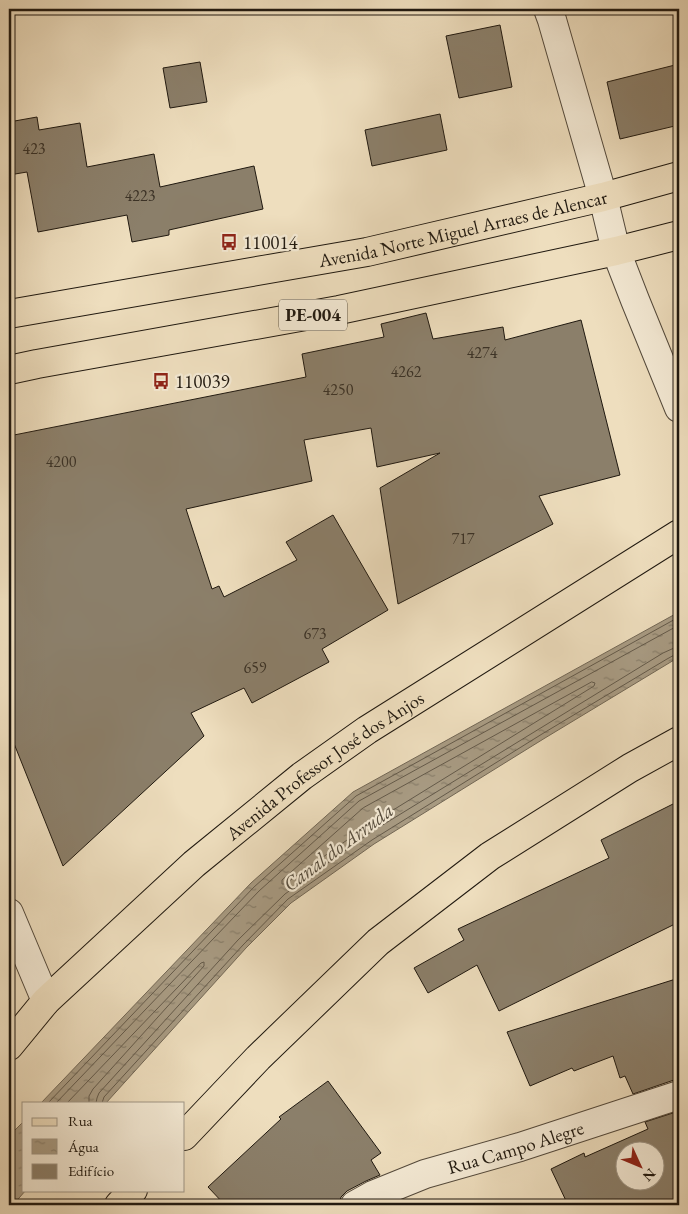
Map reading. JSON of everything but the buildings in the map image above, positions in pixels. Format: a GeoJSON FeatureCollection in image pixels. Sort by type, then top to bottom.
{"type":"FeatureCollection","features":[{"type":"Feature","properties":{"kind":"main road","name":"Avenida Norte Miguel Arraes de Alencar"},"geometry":{"type":"LineString","coordinates":[[9,314],[367,252],[603,197],[679,176]]}},
{"type":"Feature","properties":{"kind":"main road","name":"PE-004"},"geometry":{"type":"LineString","coordinates":[[9,370],[339,310],[616,251],[679,235]]}},
{"type":"Feature","properties":{"kind":"main road","name":"Avenida Professor José dos Anjos"},"geometry":{"type":"LineString","coordinates":[[9,1046],[46,1002],[194,864],[302,776],[367,730],[679,534]]}},
{"type":"Feature","properties":{"kind":"main road"},"geometry":{"type":"LineString","coordinates":[[185,1135],[258,1058],[378,942],[490,856],[630,768],[679,741]]}},
{"type":"Feature","properties":{"kind":"main road"},"geometry":{"type":"LineString","coordinates":[[119,1205],[131,1192]]}},
{"type":"Feature","properties":{"kind":"street"},"geometry":{"type":"LineString","coordinates":[[548,9],[603,197],[616,251],[679,408]]}},
{"type":"Feature","properties":{"kind":"street"},"geometry":{"type":"LineString","coordinates":[[9,913],[46,1002]]}},
{"type":"Feature","properties":{"kind":"street","name":"Rua Campo Alegre"},"geometry":{"type":"LineString","coordinates":[[355,1205],[373,1195],[425,1174],[520,1147],[679,1095]]}},
{"type":"Feature","properties":{"kind":"water","name":"Canal do Arruda"},"geometry":{"type":"Polygon","coordinates":[[[679,612],[679,657],[374,844],[291,903],[246,948],[107,1102],[42,1102],[251,883],[353,792],[679,612]]]}},
{"type":"Feature","properties":{"kind":"water"},"geometry":{"type":"Polygon","coordinates":[[[22,1123],[22,1192],[24,1192],[13,1205],[9,1205],[9,1136],[22,1123]]]}},
{"type":"Feature","properties":{"kind":"place","name":"110014"},"geometry":{"type":"Point","coordinates":[229,242]}},
{"type":"Feature","properties":{"kind":"place","name":"110039"},"geometry":{"type":"Point","coordinates":[161,381]}}]}
